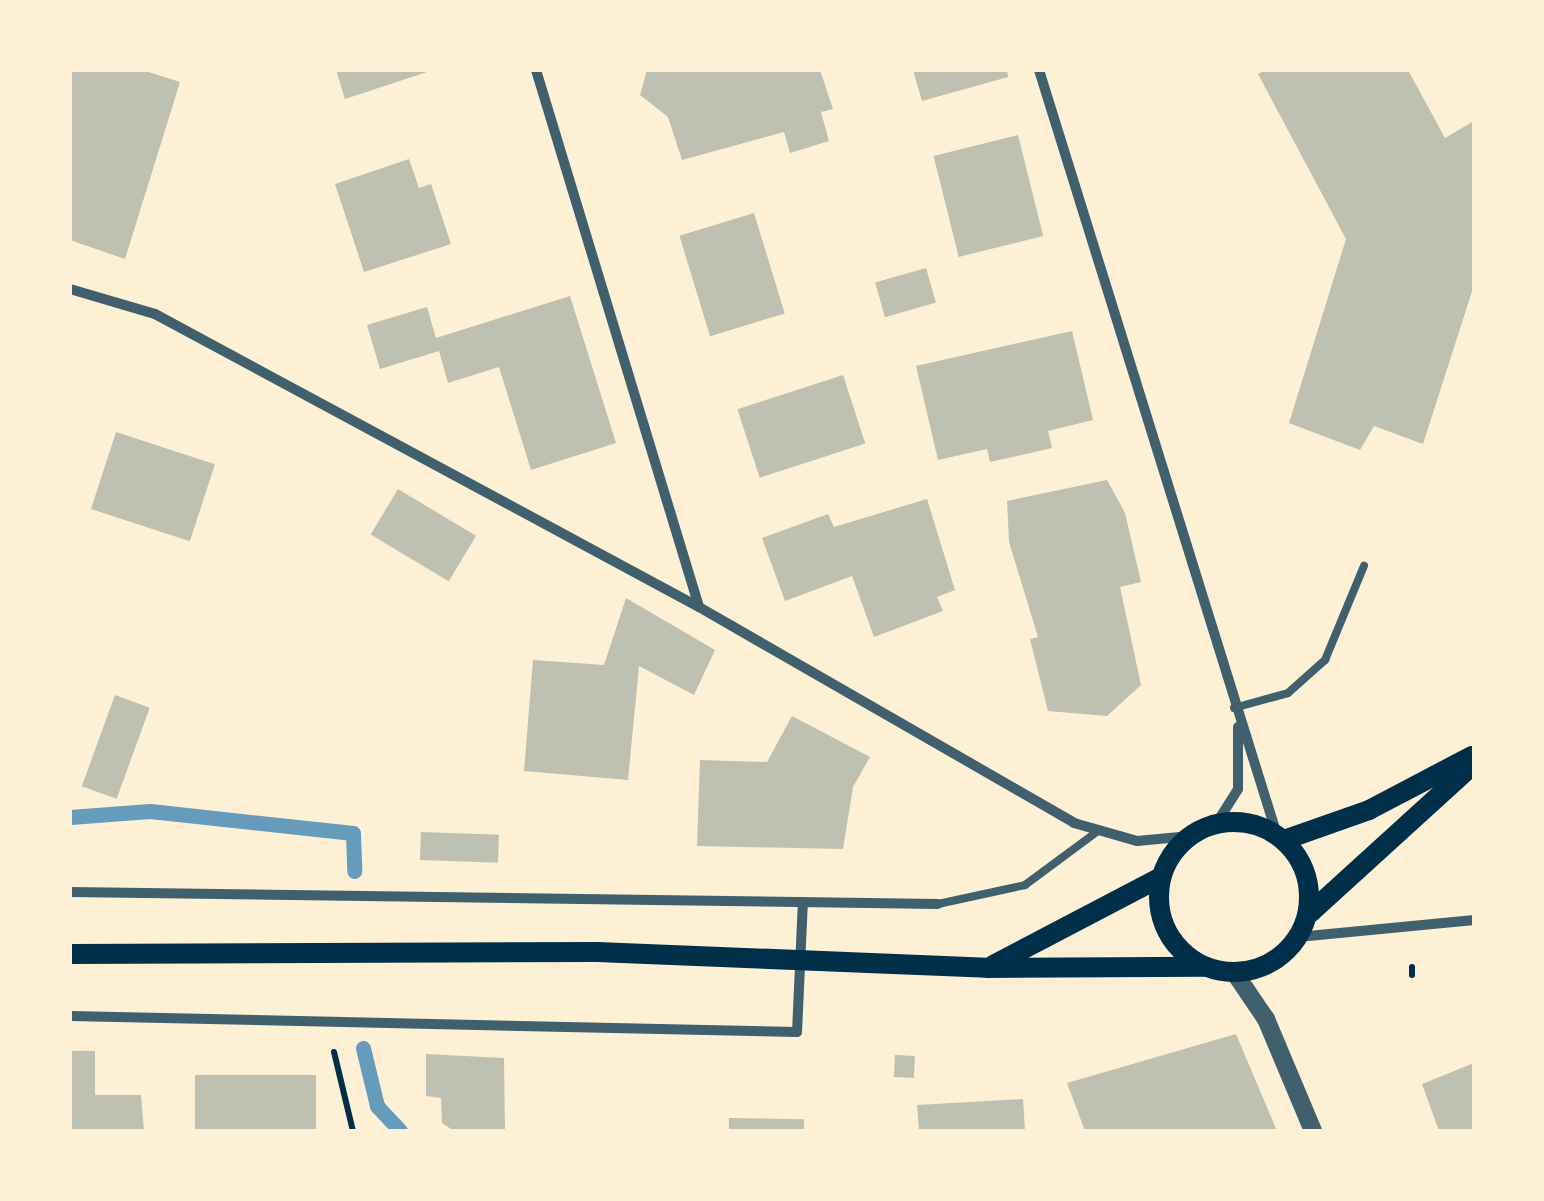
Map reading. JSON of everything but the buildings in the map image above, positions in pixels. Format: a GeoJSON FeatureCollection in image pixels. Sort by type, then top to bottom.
{"type":"FeatureCollection","features":[{"type":"Feature","properties":{"kind":"main road"},"geometry":{"type":"LineString","coordinates":[[1281,837],[1370,810],[1474,755]]}},
{"type":"Feature","properties":{"kind":"main road"},"geometry":{"type":"LineString","coordinates":[[70,954],[597,952],[986,968],[1205,966],[1234,972],[1268,964],[1298,936],[1310,913],[1474,764]]}},
{"type":"Feature","properties":{"kind":"main road"},"geometry":{"type":"LineString","coordinates":[[986,968],[1162,876],[1192,836],[1216,824],[1240,822],[1281,837],[1306,871],[1310,913]]}},
{"type":"Feature","properties":{"kind":"main road"},"geometry":{"type":"LineString","coordinates":[[1162,876],[1159,904],[1166,930],[1205,966]]}},
{"type":"Feature","properties":{"kind":"street"},"geometry":{"type":"LineString","coordinates":[[536,70],[699,607]]}},
{"type":"Feature","properties":{"kind":"street"},"geometry":{"type":"LineString","coordinates":[[1039,70],[1238,722],[1281,837]]}},
{"type":"Feature","properties":{"kind":"street"},"geometry":{"type":"LineString","coordinates":[[70,289],[155,314],[699,607],[1098,831],[1136,842],[1192,836]]}},
{"type":"Feature","properties":{"kind":"street"},"geometry":{"type":"LineString","coordinates":[[1216,824],[1238,789],[1238,722]]}},
{"type":"Feature","properties":{"kind":"street"},"geometry":{"type":"LineString","coordinates":[[70,892],[938,904]]}},
{"type":"Feature","properties":{"kind":"street"},"geometry":{"type":"LineString","coordinates":[[70,1016],[798,1032],[803,902]]}},
{"type":"Feature","properties":{"kind":"street"},"geometry":{"type":"LineString","coordinates":[[1298,936],[1474,920]]}},
{"type":"Feature","properties":{"kind":"street"},"geometry":{"type":"LineString","coordinates":[[1234,972],[1266,1020],[1312,1131]]}},
{"type":"Feature","properties":{"kind":"lane"},"geometry":{"type":"LineString","coordinates":[[1234,708],[1288,693],[1325,660],[1364,566]]}},
{"type":"Feature","properties":{"kind":"lane"},"geometry":{"type":"LineString","coordinates":[[938,904],[1025,885],[1098,831]]}},
{"type":"Feature","properties":{"kind":"path"},"geometry":{"type":"LineString","coordinates":[[327,1022],[353,1131]]}},
{"type":"Feature","properties":{"kind":"waterway"},"geometry":{"type":"LineString","coordinates":[[70,817],[150,811],[353,833],[354,871]]}},
{"type":"Feature","properties":{"kind":"waterway"},"geometry":{"type":"LineString","coordinates":[[363,1048],[377,1106],[400,1131]]}}]}
